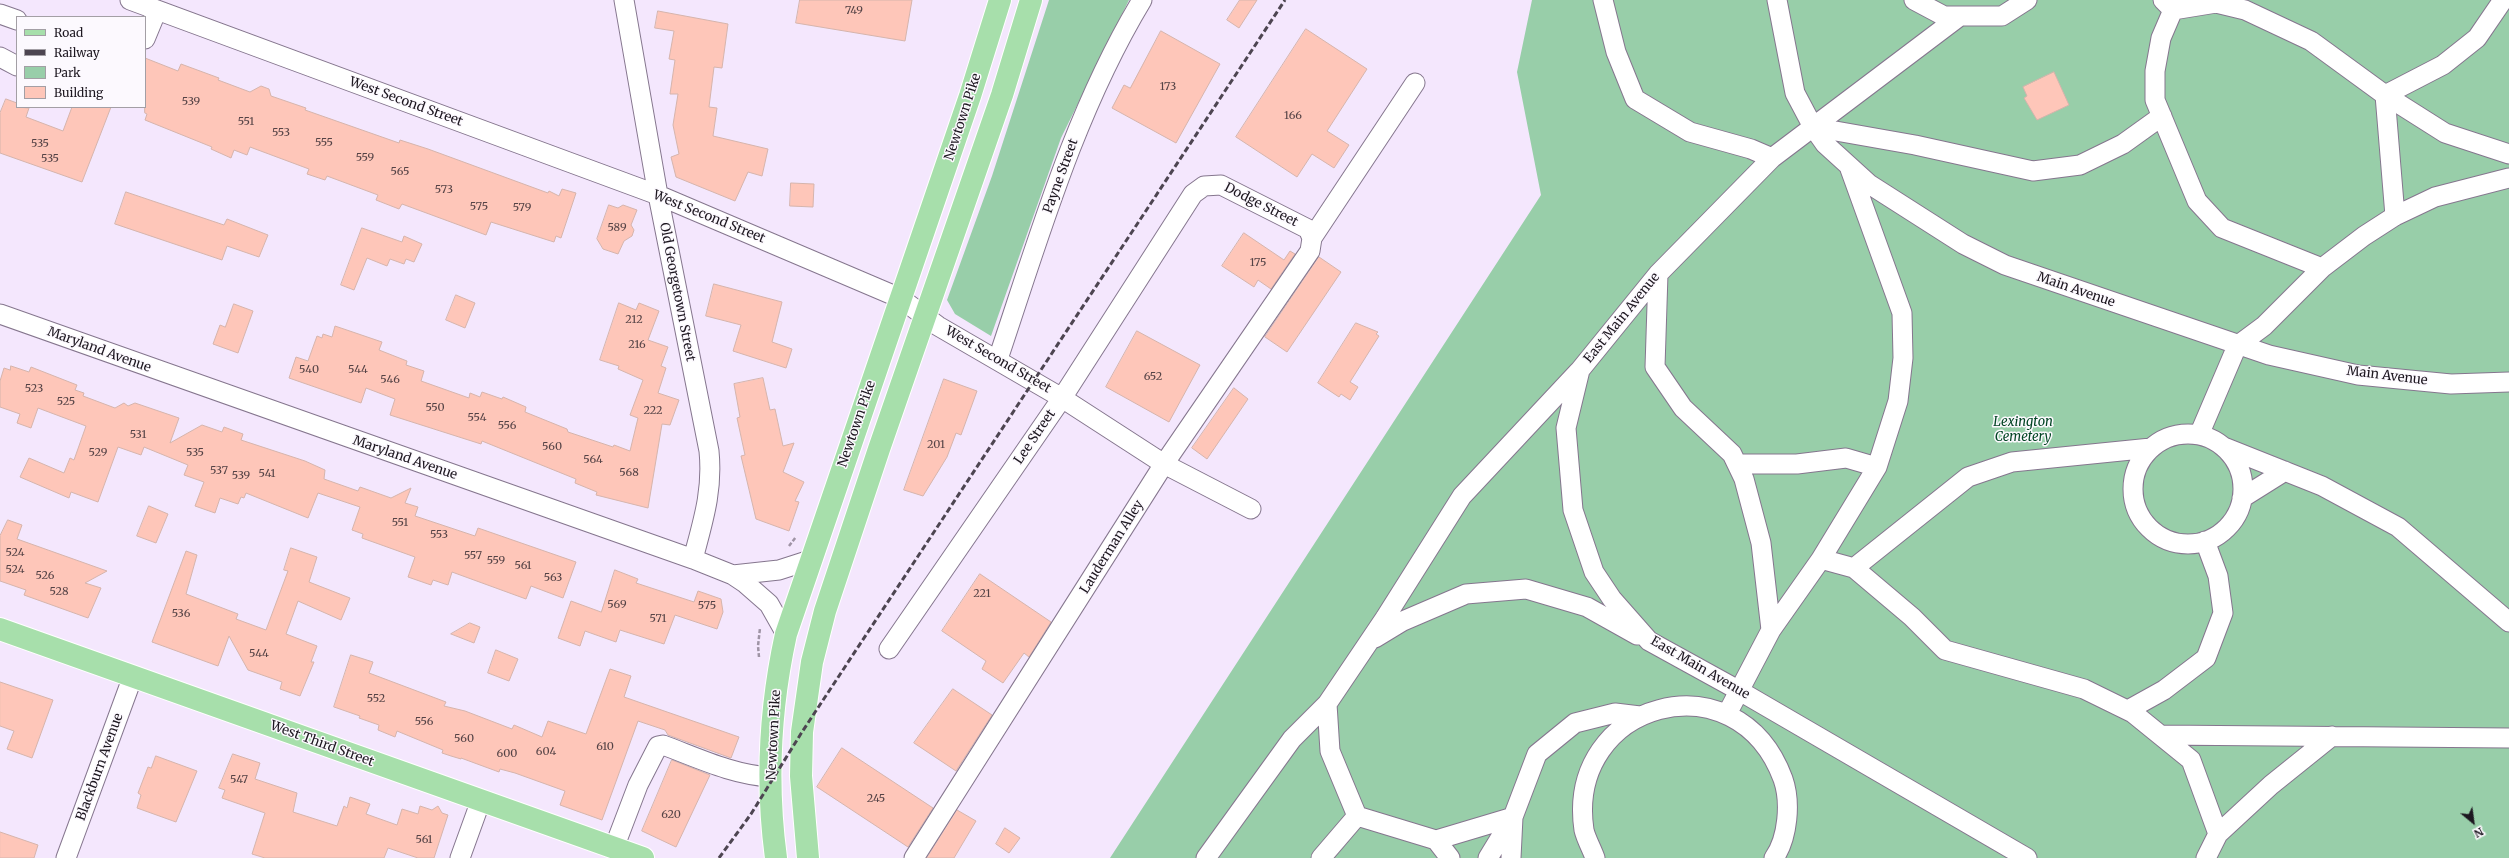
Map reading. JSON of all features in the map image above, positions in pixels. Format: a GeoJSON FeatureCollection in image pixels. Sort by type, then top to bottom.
{"type":"FeatureCollection","features":[{"type":"Feature","properties":{"kind":"main road","name":"Newtown Pike"},"geometry":{"type":"LineString","coordinates":[[776,858],[771,777],[772,723],[778,674],[786,634],[810,560],[970,96],[1000,0]]}},
{"type":"Feature","properties":{"kind":"main road"},"geometry":{"type":"LineString","coordinates":[[808,858],[802,776],[802,732],[812,662],[825,611],[924,317],[1016,51],[1031,0]]}},
{"type":"Feature","properties":{"kind":"main road","name":"West Third Street"},"geometry":{"type":"LineString","coordinates":[[0,629],[481,800],[627,854]]}},
{"type":"Feature","properties":{"kind":"street","name":"West Second Street"},"geometry":{"type":"LineString","coordinates":[[130,0],[658,195],[900,298],[924,317],[998,359],[1062,398],[1164,464],[1251,509]]}},
{"type":"Feature","properties":{"kind":"street","name":"Old Georgetown Street"},"geometry":{"type":"LineString","coordinates":[[624,0],[658,195],[711,470],[710,495],[693,559]]}},
{"type":"Feature","properties":{"kind":"street","name":"Payne Street"},"geometry":{"type":"LineString","coordinates":[[998,359],[1064,161],[1122,34],[1142,0]]}},
{"type":"Feature","properties":{"kind":"street"},"geometry":{"type":"LineString","coordinates":[[1603,0],[1616,52],[1635,99],[1690,132],[1750,149],[1772,158]]}},
{"type":"Feature","properties":{"kind":"street","name":"Main Avenue"},"geometry":{"type":"LineString","coordinates":[[1777,0],[1795,93],[1812,127],[1825,144],[1869,184],[1956,240],[2005,265],[2237,346],[2358,374],[2451,384],[2509,382]]}},
{"type":"Feature","properties":{"kind":"street"},"geometry":{"type":"LineString","coordinates":[[1914,0],[1944,16],[2002,16],[2027,0]]}},
{"type":"Feature","properties":{"kind":"street"},"geometry":{"type":"LineString","coordinates":[[2385,95],[2443,65],[2477,38],[2503,0]]}},
{"type":"Feature","properties":{"kind":"street"},"geometry":{"type":"LineString","coordinates":[[2322,268],[2222,228],[2197,201],[2155,100],[2155,71],[2168,5],[2216,3],[2245,10],[2311,41],[2385,95],[2445,133],[2509,154]]}},
{"type":"Feature","properties":{"kind":"street"},"geometry":{"type":"LineString","coordinates":[[146,36],[156,10]]}},
{"type":"Feature","properties":{"kind":"street"},"geometry":{"type":"LineString","coordinates":[[0,14],[16,20]]}},
{"type":"Feature","properties":{"kind":"street","name":"East Main Avenue"},"geometry":{"type":"LineString","coordinates":[[1960,16],[1772,158],[1658,274],[1580,370],[1566,428],[1573,510],[1594,572],[1612,599],[1649,641],[1738,690],[2027,858]]}},
{"type":"Feature","properties":{"kind":"street"},"geometry":{"type":"LineString","coordinates":[[0,57],[16,65]]}},
{"type":"Feature","properties":{"kind":"street","name":"Lauderman Alley"},"geometry":{"type":"LineString","coordinates":[[914,858],[1164,464],[1310,251],[1312,238],[1414,83]]}},
{"type":"Feature","properties":{"kind":"street"},"geometry":{"type":"LineString","coordinates":[[2385,95],[2395,216]]}},
{"type":"Feature","properties":{"kind":"street"},"geometry":{"type":"LineString","coordinates":[[1812,127],[1915,145],[2033,171],[2080,165],[2123,144],[2162,116]]}},
{"type":"Feature","properties":{"kind":"street"},"geometry":{"type":"LineString","coordinates":[[1727,714],[1770,630],[1821,559],[1877,467],[1898,401],[1903,358],[1902,313],[1848,166]]}},
{"type":"Feature","properties":{"kind":"street"},"geometry":{"type":"LineString","coordinates":[[2199,435],[2237,346],[2264,326],[2322,268],[2364,236],[2395,216],[2435,197],[2509,178]]}},
{"type":"Feature","properties":{"kind":"street","name":"Dodge Street"},"geometry":{"type":"LineString","coordinates":[[1204,186],[1214,184],[1231,188],[1308,229],[1312,238]]}},
{"type":"Feature","properties":{"kind":"street","name":"Lee Street"},"geometry":{"type":"LineString","coordinates":[[889,649],[1062,398],[1192,194],[1204,186]]}},
{"type":"Feature","properties":{"kind":"street"},"geometry":{"type":"LineString","coordinates":[[1658,274],[1655,367],[1683,408],[1732,454],[1744,479],[1760,543],[1770,630]]}},
{"type":"Feature","properties":{"kind":"street","name":"Maryland Avenue"},"geometry":{"type":"LineString","coordinates":[[0,314],[693,559],[733,575],[768,604],[786,634]]}},
{"type":"Feature","properties":{"kind":"street"},"geometry":{"type":"LineString","coordinates":[[1206,858],[1292,739],[1327,704],[1369,642],[1462,496],[1580,370]]}},
{"type":"Feature","properties":{"kind":"street"},"geometry":{"type":"LineString","coordinates":[[1854,568],[1968,477],[2012,462],[2151,448],[2174,436],[2199,435],[2224,447],[2322,486],[2398,527],[2509,622]]}},
{"type":"Feature","properties":{"kind":"street"},"geometry":{"type":"LineString","coordinates":[[2151,448],[2140,461],[2134,477],[2133,493],[2139,514],[2145,523],[2157,535],[2173,541],[2189,544],[2205,541],[2219,534],[2230,524],[2238,512],[2242,498],[2243,484],[2240,470],[2233,457],[2224,447]]}},
{"type":"Feature","properties":{"kind":"street"},"geometry":{"type":"LineString","coordinates":[[1737,464],[1797,464],[1846,458],[1877,467]]}},
{"type":"Feature","properties":{"kind":"street"},"geometry":{"type":"LineString","coordinates":[[2242,498],[2285,471]]}},
{"type":"Feature","properties":{"kind":"street"},"geometry":{"type":"LineString","coordinates":[[2128,710],[2164,690],[2206,658],[2223,613],[2218,576],[2205,541]]}},
{"type":"Feature","properties":{"kind":"street"},"geometry":{"type":"LineString","coordinates":[[1821,559],[1854,568],[1912,617],[1945,650],[2084,689],[2128,710],[2191,760],[2218,834]]}},
{"type":"Feature","properties":{"kind":"street"},"geometry":{"type":"LineString","coordinates":[[733,575],[779,570],[810,560]]}},
{"type":"Feature","properties":{"kind":"street"},"geometry":{"type":"LineString","coordinates":[[1369,642],[1403,621],[1466,594],[1526,589],[1587,607],[1649,641]]}},
{"type":"Feature","properties":{"kind":"street","name":"Blackburn Avenue"},"geometry":{"type":"LineString","coordinates":[[66,858],[133,676]]}},
{"type":"Feature","properties":{"kind":"street"},"geometry":{"type":"LineString","coordinates":[[1327,704],[1330,751],[1357,816]]}},
{"type":"Feature","properties":{"kind":"street"},"geometry":{"type":"LineString","coordinates":[[1595,858],[1584,831],[1582,797],[1592,764],[1612,736],[1640,716],[1669,706],[1699,706],[1727,714],[1755,732],[1775,758],[1786,788],[1787,821],[1778,853],[1774,858]]}},
{"type":"Feature","properties":{"kind":"street"},"geometry":{"type":"LineString","coordinates":[[1488,858],[1513,817],[1537,754],[1575,723],[1615,713],[1640,716]]}},
{"type":"Feature","properties":{"kind":"street"},"geometry":{"type":"LineString","coordinates":[[2160,735],[2509,738]]}},
{"type":"Feature","properties":{"kind":"street"},"geometry":{"type":"LineString","coordinates":[[2206,858],[2218,834],[2271,785],[2332,736]]}},
{"type":"Feature","properties":{"kind":"street"},"geometry":{"type":"LineString","coordinates":[[627,854],[638,785],[658,746],[663,745],[753,776],[771,777]]}},
{"type":"Feature","properties":{"kind":"street"},"geometry":{"type":"LineString","coordinates":[[460,858],[481,800]]}},
{"type":"Feature","properties":{"kind":"street"},"geometry":{"type":"LineString","coordinates":[[1357,816],[1436,840],[1513,817]]}},
{"type":"Feature","properties":{"kind":"street"},"geometry":{"type":"LineString","coordinates":[[1321,858],[1357,816]]}},
{"type":"Feature","properties":{"kind":"street"},"geometry":{"type":"LineString","coordinates":[[1510,858],[1513,817]]}},
{"type":"Feature","properties":{"kind":"street"},"geometry":{"type":"LineString","coordinates":[[1436,840],[1450,858]]}},
{"type":"Feature","properties":{"kind":"green space"},"geometry":{"type":"Polygon","coordinates":[[[1049,0],[1129,0],[1061,138],[991,336],[955,314],[947,300],[992,176],[1049,0]]]}},
{"type":"Feature","properties":{"kind":"green space","name":"Lexington Cemetery"},"geometry":{"type":"Polygon","coordinates":[[[1532,0],[2509,0],[2509,858],[1110,858],[1541,195],[1517,72],[1532,0]]]}},
{"type":"Feature","properties":{"kind":"building"},"geometry":{"type":"Polygon","coordinates":[[[800,0],[912,0],[905,41],[796,23],[800,0]]]}},
{"type":"Feature","properties":{"kind":"building"},"geometry":{"type":"Polygon","coordinates":[[[1240,0],[1257,0],[1239,28],[1227,20],[1240,0]]]}},
{"type":"Feature","properties":{"kind":"building"},"geometry":{"type":"Polygon","coordinates":[[[658,11],[728,24],[722,68],[714,67],[709,107],[717,108],[713,136],[768,149],[762,176],[748,172],[735,201],[676,177],[671,157],[679,154],[673,125],[678,94],[670,94],[675,60],[669,59],[674,31],[655,28],[658,11]]]}},
{"type":"Feature","properties":{"kind":"building"},"geometry":{"type":"Polygon","coordinates":[[[1306,29],[1367,69],[1327,131],[1349,145],[1334,168],[1312,154],[1297,177],[1236,137],[1306,29]]]}},
{"type":"Feature","properties":{"kind":"building"},"geometry":{"type":"Polygon","coordinates":[[[1161,31],[1220,64],[1176,143],[1112,108],[1124,85],[1130,88],[1161,31]]]}},
{"type":"Feature","properties":{"kind":"building"},"geometry":{"type":"Polygon","coordinates":[[[146,58],[178,71],[181,64],[219,78],[218,80],[250,92],[261,86],[269,89],[271,96],[306,108],[305,110],[399,143],[400,140],[428,149],[548,193],[549,191],[559,196],[562,189],[576,193],[561,238],[556,236],[554,242],[491,222],[486,235],[402,204],[399,209],[376,200],[378,195],[327,176],[325,180],[307,174],[309,169],[250,147],[247,155],[234,150],[231,158],[211,149],[212,147],[145,120],[147,114],[145,113],[146,58]]]}},
{"type":"Feature","properties":{"kind":"building"},"geometry":{"type":"Polygon","coordinates":[[[2054,72],[2069,105],[2037,120],[2024,98],[2027,96],[2023,87],[2054,72]]]}},
{"type":"Feature","properties":{"kind":"building"},"geometry":{"type":"Polygon","coordinates":[[[6,99],[16,103],[16,108],[29,108],[26,117],[63,131],[72,108],[111,108],[82,182],[0,153],[0,113],[6,99]]]}},
{"type":"Feature","properties":{"kind":"building"},"geometry":{"type":"Polygon","coordinates":[[[791,183],[814,184],[813,207],[790,206],[791,183]]]}},
{"type":"Feature","properties":{"kind":"building"},"geometry":{"type":"Polygon","coordinates":[[[126,192],[224,225],[227,219],[268,235],[259,257],[227,246],[222,260],[115,224],[126,192]]]}},
{"type":"Feature","properties":{"kind":"building"},"geometry":{"type":"Polygon","coordinates":[[[609,205],[618,208],[623,205],[637,210],[631,225],[634,230],[632,236],[624,241],[618,254],[603,249],[597,239],[609,205]]]}},
{"type":"Feature","properties":{"kind":"building"},"geometry":{"type":"Polygon","coordinates":[[[362,228],[402,242],[404,236],[422,244],[414,262],[406,259],[404,264],[390,259],[387,266],[367,258],[354,290],[341,285],[362,228]]]}},
{"type":"Feature","properties":{"kind":"building"},"geometry":{"type":"Polygon","coordinates":[[[1244,233],[1284,260],[1290,251],[1295,254],[1271,289],[1258,280],[1254,287],[1222,266],[1244,233]]]}},
{"type":"Feature","properties":{"kind":"building"},"geometry":{"type":"Polygon","coordinates":[[[1319,257],[1341,272],[1287,352],[1265,337],[1319,257]]]}},
{"type":"Feature","properties":{"kind":"building"},"geometry":{"type":"Polygon","coordinates":[[[714,284],[782,302],[772,342],[792,349],[786,368],[733,351],[741,325],[706,316],[714,284]]]}},
{"type":"Feature","properties":{"kind":"building"},"geometry":{"type":"Polygon","coordinates":[[[456,295],[475,303],[465,328],[446,320],[456,295]]]}},
{"type":"Feature","properties":{"kind":"building"},"geometry":{"type":"Polygon","coordinates":[[[619,303],[636,310],[639,303],[659,311],[648,340],[668,347],[661,366],[666,368],[658,393],[679,400],[670,425],[662,424],[648,508],[596,495],[597,492],[575,483],[576,479],[482,441],[481,444],[390,415],[395,399],[366,388],[361,403],[289,378],[296,357],[308,361],[317,336],[322,338],[323,334],[332,337],[335,326],[382,342],[379,350],[407,361],[406,365],[424,371],[421,381],[469,398],[470,393],[480,397],[482,392],[502,399],[503,397],[526,407],[525,412],[567,429],[568,432],[630,451],[638,418],[630,415],[643,380],[618,369],[619,366],[600,360],[619,303]]]}},
{"type":"Feature","properties":{"kind":"building"},"geometry":{"type":"Polygon","coordinates":[[[234,304],[253,311],[238,353],[213,344],[220,325],[225,327],[234,304]]]}},
{"type":"Feature","properties":{"kind":"building"},"geometry":{"type":"Polygon","coordinates":[[[1356,323],[1378,332],[1376,334],[1379,336],[1350,382],[1358,387],[1350,400],[1341,394],[1339,397],[1318,383],[1356,323]]]}},
{"type":"Feature","properties":{"kind":"building"},"geometry":{"type":"Polygon","coordinates":[[[1137,331],[1200,365],[1169,422],[1106,387],[1137,331]]]}},
{"type":"Feature","properties":{"kind":"building"},"geometry":{"type":"Polygon","coordinates":[[[11,366],[29,372],[31,367],[77,385],[75,390],[84,393],[83,396],[115,408],[124,403],[128,406],[135,403],[179,418],[170,443],[202,425],[222,432],[224,427],[243,434],[241,440],[305,461],[325,470],[324,479],[358,491],[360,487],[391,498],[411,488],[405,503],[418,507],[415,516],[475,536],[478,528],[576,562],[563,598],[531,586],[526,599],[452,572],[448,585],[433,580],[431,585],[408,577],[415,557],[362,538],[363,534],[352,530],[360,507],[318,493],[308,518],[246,493],[244,498],[241,497],[238,504],[220,498],[215,513],[195,506],[204,482],[184,475],[188,465],[144,447],[141,455],[118,447],[98,502],[71,492],[69,498],[20,477],[29,458],[64,473],[70,458],[74,460],[86,426],[38,408],[31,428],[17,423],[20,414],[0,407],[0,381],[4,368],[10,370],[11,366]]]}},
{"type":"Feature","properties":{"kind":"building"},"geometry":{"type":"Polygon","coordinates":[[[763,378],[770,410],[775,409],[783,446],[794,443],[783,472],[804,482],[795,501],[799,502],[789,531],[756,519],[741,456],[745,455],[737,418],[740,417],[734,384],[763,378]]]}},
{"type":"Feature","properties":{"kind":"building"},"geometry":{"type":"Polygon","coordinates":[[[944,379],[977,391],[961,435],[956,433],[947,457],[923,496],[904,490],[944,379]]]}},
{"type":"Feature","properties":{"kind":"building"},"geometry":{"type":"Polygon","coordinates":[[[1234,388],[1248,399],[1207,459],[1192,448],[1234,388]]]}},
{"type":"Feature","properties":{"kind":"building"},"geometry":{"type":"Polygon","coordinates":[[[149,506],[168,514],[156,543],[137,536],[149,506]]]}},
{"type":"Feature","properties":{"kind":"building"},"geometry":{"type":"Polygon","coordinates":[[[8,520],[22,525],[17,539],[107,571],[85,583],[101,588],[88,618],[24,595],[26,590],[0,581],[0,536],[8,520]]]}},
{"type":"Feature","properties":{"kind":"building"},"geometry":{"type":"Polygon","coordinates":[[[291,548],[317,557],[309,582],[350,598],[341,620],[298,601],[286,634],[317,646],[311,662],[314,662],[300,696],[280,689],[282,682],[248,670],[229,636],[218,666],[152,642],[186,551],[197,555],[186,594],[238,614],[236,619],[266,630],[288,571],[284,570],[291,548]]]}},
{"type":"Feature","properties":{"kind":"building"},"geometry":{"type":"Polygon","coordinates":[[[615,570],[638,579],[636,583],[694,602],[698,591],[721,599],[723,612],[717,629],[675,615],[664,644],[620,630],[616,642],[585,631],[580,646],[558,638],[571,601],[601,612],[615,570]]]}},
{"type":"Feature","properties":{"kind":"building"},"geometry":{"type":"Polygon","coordinates":[[[980,574],[1051,622],[1029,657],[1024,653],[1003,683],[982,669],[986,661],[942,631],[980,574]]]}},
{"type":"Feature","properties":{"kind":"building"},"geometry":{"type":"Polygon","coordinates":[[[470,623],[480,627],[474,643],[451,634],[470,623]]]}},
{"type":"Feature","properties":{"kind":"building"},"geometry":{"type":"Polygon","coordinates":[[[496,650],[518,659],[509,681],[488,673],[496,650]]]}},
{"type":"Feature","properties":{"kind":"building"},"geometry":{"type":"Polygon","coordinates":[[[351,655],[373,662],[369,673],[446,702],[444,706],[465,711],[512,729],[514,725],[542,737],[548,721],[586,734],[610,669],[631,676],[624,697],[739,737],[731,758],[668,735],[665,730],[638,721],[602,820],[560,805],[565,791],[515,773],[500,769],[499,772],[461,758],[442,753],[443,750],[397,731],[395,737],[378,730],[379,725],[359,718],[360,716],[334,707],[351,655]]]}},
{"type":"Feature","properties":{"kind":"building"},"geometry":{"type":"Polygon","coordinates":[[[0,682],[53,700],[32,758],[7,749],[14,731],[0,726],[0,682]]]}},
{"type":"Feature","properties":{"kind":"building"},"geometry":{"type":"Polygon","coordinates":[[[953,689],[992,715],[956,771],[914,743],[953,689]]]}},
{"type":"Feature","properties":{"kind":"building"},"geometry":{"type":"Polygon","coordinates":[[[842,748],[933,808],[908,847],[817,787],[842,748]]]}},
{"type":"Feature","properties":{"kind":"building"},"geometry":{"type":"Polygon","coordinates":[[[233,754],[260,763],[255,779],[297,793],[293,812],[337,826],[344,806],[347,808],[350,797],[370,804],[366,814],[397,825],[402,809],[418,814],[420,806],[432,810],[438,806],[442,813],[448,815],[434,858],[418,858],[388,848],[384,858],[265,858],[252,854],[265,813],[222,798],[225,790],[219,788],[233,754]]]}},
{"type":"Feature","properties":{"kind":"building"},"geometry":{"type":"Polygon","coordinates":[[[156,756],[197,771],[176,822],[137,808],[141,795],[138,793],[148,767],[151,768],[156,756]]]}},
{"type":"Feature","properties":{"kind":"building"},"geometry":{"type":"Polygon","coordinates":[[[672,760],[710,775],[676,847],[642,831],[672,760]]]}},
{"type":"Feature","properties":{"kind":"building"},"geometry":{"type":"Polygon","coordinates":[[[957,810],[976,821],[954,858],[927,858],[957,810]]]}},
{"type":"Feature","properties":{"kind":"building"},"geometry":{"type":"Polygon","coordinates":[[[1005,828],[1020,838],[1009,853],[996,844],[1005,828]]]}},
{"type":"Feature","properties":{"kind":"building"},"geometry":{"type":"Polygon","coordinates":[[[0,832],[38,845],[34,858],[0,858],[0,832]]]}},
{"type":"Feature","properties":{"kind":"railway"},"geometry":{"type":"LineString","coordinates":[[719,858],[751,814],[802,732],[1285,0]]}}]}
